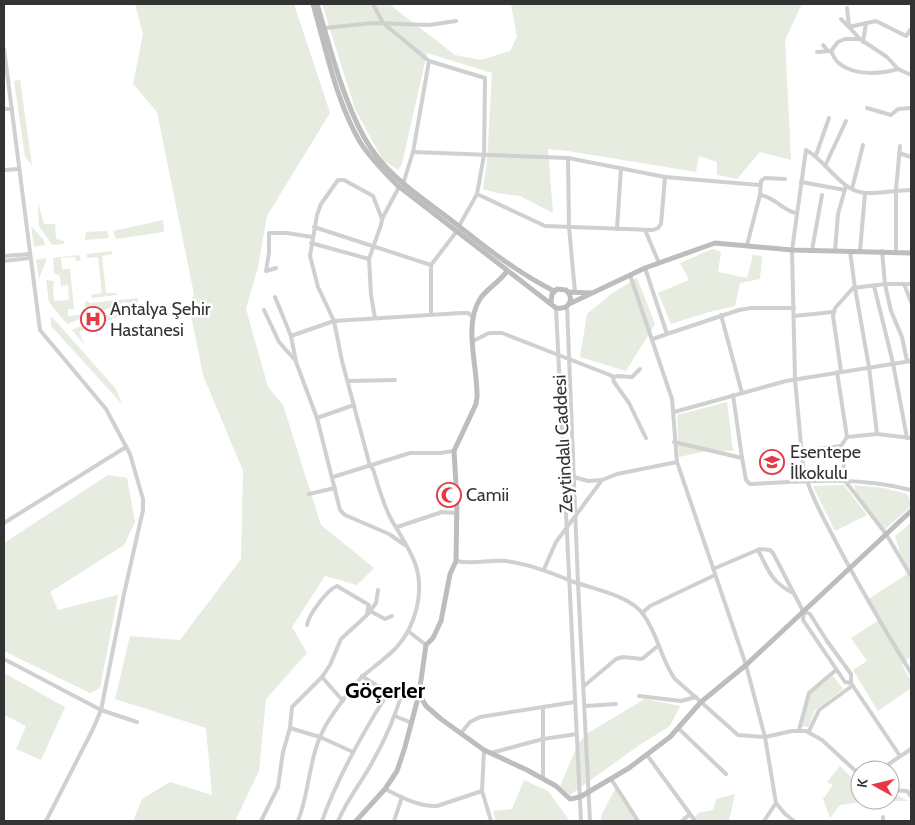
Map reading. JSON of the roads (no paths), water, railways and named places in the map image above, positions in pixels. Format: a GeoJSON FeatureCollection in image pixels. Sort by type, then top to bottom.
{"type":"FeatureCollection","features":[{"type":"Feature","properties":{"kind":"street"},"geometry":{"type":"LineString","coordinates":[[313,4],[344,110],[360,142],[376,164],[500,263],[507,271],[556,308],[562,309],[591,293],[645,268],[715,243],[792,250],[911,253]]}},
{"type":"Feature","properties":{"kind":"street"},"geometry":{"type":"LineString","coordinates":[[317,4],[352,114],[380,161],[401,185]]}},
{"type":"Feature","properties":{"kind":"street"},"geometry":{"type":"LineString","coordinates":[[373,4],[383,23],[429,61],[485,78],[484,155],[477,194],[458,229],[431,265],[431,314]]}},
{"type":"Feature","properties":{"kind":"street"},"geometry":{"type":"LineString","coordinates":[[847,8],[849,27]]}},
{"type":"Feature","properties":{"kind":"street"},"geometry":{"type":"LineString","coordinates":[[841,19],[861,41],[887,58],[898,69],[911,75]]}},
{"type":"Feature","properties":{"kind":"street"},"geometry":{"type":"LineString","coordinates":[[325,28],[383,23],[429,25],[456,21]]}},
{"type":"Feature","properties":{"kind":"street"},"geometry":{"type":"LineString","coordinates":[[849,27],[876,21],[906,36],[911,29]]}},
{"type":"Feature","properties":{"kind":"street"},"geometry":{"type":"LineString","coordinates":[[861,41],[866,23]]}},
{"type":"Feature","properties":{"kind":"street"},"geometry":{"type":"LineString","coordinates":[[817,52],[829,51],[844,39],[861,41]]}},
{"type":"Feature","properties":{"kind":"street"},"geometry":{"type":"LineString","coordinates":[[823,45],[838,63],[847,68],[877,73],[898,69]]}},
{"type":"Feature","properties":{"kind":"street"},"geometry":{"type":"LineString","coordinates":[[4,49],[40,330],[106,409],[126,447],[142,499],[143,510],[101,710],[46,821]]}},
{"type":"Feature","properties":{"kind":"street"},"geometry":{"type":"LineString","coordinates":[[375,318],[371,295],[369,259],[382,219],[401,185],[412,152],[429,61]]}},
{"type":"Feature","properties":{"kind":"street"},"geometry":{"type":"LineString","coordinates":[[867,108],[891,115],[898,109],[911,108]]}},
{"type":"Feature","properties":{"kind":"street"},"geometry":{"type":"LineString","coordinates":[[4,109],[12,109]]}},
{"type":"Feature","properties":{"kind":"street"},"geometry":{"type":"LineString","coordinates":[[816,155],[829,118]]}},
{"type":"Feature","properties":{"kind":"street"},"geometry":{"type":"LineString","coordinates":[[825,166],[846,121]]}},
{"type":"Feature","properties":{"kind":"street"},"geometry":{"type":"LineString","coordinates":[[852,189],[863,145]]}},
{"type":"Feature","properties":{"kind":"street"},"geometry":{"type":"LineString","coordinates":[[896,252],[896,190],[900,146]]}},
{"type":"Feature","properties":{"kind":"street"},"geometry":{"type":"LineString","coordinates":[[845,188],[816,155],[806,150],[792,250],[795,380],[806,481],[812,498],[850,568],[911,673]]}},
{"type":"Feature","properties":{"kind":"street"},"geometry":{"type":"LineString","coordinates":[[412,152],[568,158],[666,177],[759,186]]}},
{"type":"Feature","properties":{"kind":"street"},"geometry":{"type":"LineString","coordinates":[[899,153],[911,157]]}},
{"type":"Feature","properties":{"kind":"street"},"geometry":{"type":"LineString","coordinates":[[568,158],[569,227],[575,292]]}},
{"type":"Feature","properties":{"kind":"street"},"geometry":{"type":"LineString","coordinates":[[617,229],[621,168]]}},
{"type":"Feature","properties":{"kind":"street"},"geometry":{"type":"LineString","coordinates":[[4,170],[19,169]]}},
{"type":"Feature","properties":{"kind":"street"},"geometry":{"type":"LineString","coordinates":[[477,194],[545,226],[646,230],[658,228],[662,224],[666,177]]}},
{"type":"Feature","properties":{"kind":"street"},"geometry":{"type":"LineString","coordinates":[[747,245],[760,195],[759,186],[761,180],[765,178],[785,178]]}},
{"type":"Feature","properties":{"kind":"street"},"geometry":{"type":"LineString","coordinates":[[298,821],[308,776],[320,736],[362,676],[396,648],[408,631],[418,600],[418,581],[414,561],[391,519],[370,466],[334,321],[313,270],[310,256],[314,228],[322,204],[334,182],[340,179],[373,196],[382,219]]}},
{"type":"Feature","properties":{"kind":"street"},"geometry":{"type":"LineString","coordinates":[[801,182],[852,189],[865,193],[911,190]]}},
{"type":"Feature","properties":{"kind":"street"},"geometry":{"type":"LineString","coordinates":[[835,251],[838,214],[845,188]]}},
{"type":"Feature","properties":{"kind":"street"},"geometry":{"type":"LineString","coordinates":[[860,251],[865,193]]}},
{"type":"Feature","properties":{"kind":"street"},"geometry":{"type":"LineString","coordinates":[[760,195],[769,196],[782,208],[796,213]]}},
{"type":"Feature","properties":{"kind":"street"},"geometry":{"type":"LineString","coordinates":[[812,250],[822,195]]}},
{"type":"Feature","properties":{"kind":"street"},"geometry":{"type":"LineString","coordinates":[[314,228],[431,265]]}},
{"type":"Feature","properties":{"kind":"street"},"geometry":{"type":"LineString","coordinates":[[458,229],[530,279],[554,291],[563,289],[568,292],[591,293]]}},
{"type":"Feature","properties":{"kind":"street"},"geometry":{"type":"LineString","coordinates":[[646,230],[659,263]]}},
{"type":"Feature","properties":{"kind":"street"},"geometry":{"type":"LineString","coordinates":[[276,268],[266,271],[269,253],[269,233],[288,233],[312,237]]}},
{"type":"Feature","properties":{"kind":"street"},"geometry":{"type":"LineString","coordinates":[[311,243],[369,259]]}},
{"type":"Feature","properties":{"kind":"street"},"geometry":{"type":"LineString","coordinates":[[850,251],[854,288],[869,367],[877,434]]}},
{"type":"Feature","properties":{"kind":"street"},"geometry":{"type":"LineString","coordinates":[[674,412],[795,380],[909,361],[902,337],[891,311],[885,284],[882,251]]}},
{"type":"Feature","properties":{"kind":"street"},"geometry":{"type":"LineString","coordinates":[[4,256],[30,256]]}},
{"type":"Feature","properties":{"kind":"street"},"geometry":{"type":"LineString","coordinates":[[4,261],[30,256]]}},
{"type":"Feature","properties":{"kind":"street"},"geometry":{"type":"LineString","coordinates":[[645,268],[667,334]]}},
{"type":"Feature","properties":{"kind":"street"},"geometry":{"type":"LineString","coordinates":[[356,821],[385,789],[397,771],[419,694],[426,645],[433,638],[441,621],[450,574],[456,561],[457,513],[454,451],[476,404],[477,388],[472,341],[474,318],[481,298],[507,271]]}},
{"type":"Feature","properties":{"kind":"street"},"geometry":{"type":"LineString","coordinates":[[630,275],[672,398],[676,462],[746,665],[765,737],[776,803],[794,821]]}},
{"type":"Feature","properties":{"kind":"street"},"geometry":{"type":"LineString","coordinates":[[911,284],[885,284],[854,288],[833,312],[847,437],[841,446],[846,482],[886,534],[911,576]]}},
{"type":"Feature","properties":{"kind":"street"},"geometry":{"type":"LineString","coordinates":[[904,284],[911,302]]}},
{"type":"Feature","properties":{"kind":"street"},"geometry":{"type":"LineString","coordinates":[[847,437],[877,434],[909,438],[874,286]]}},
{"type":"Feature","properties":{"kind":"street"},"geometry":{"type":"LineString","coordinates":[[551,303],[550,298],[554,291]]}},
{"type":"Feature","properties":{"kind":"street"},"geometry":{"type":"LineString","coordinates":[[568,292],[570,298],[568,305],[578,583],[590,821]]}},
{"type":"Feature","properties":{"kind":"street"},"geometry":{"type":"LineString","coordinates":[[275,297],[291,336],[296,362],[317,418],[340,510],[345,515],[389,534],[407,546]]}},
{"type":"Feature","properties":{"kind":"street","name":"Zeytindalı Caddesi"},"geometry":{"type":"LineString","coordinates":[[556,308],[560,357],[580,821]]}},
{"type":"Feature","properties":{"kind":"street"},"geometry":{"type":"LineString","coordinates":[[653,339],[721,315],[751,308],[794,308]]}},
{"type":"Feature","properties":{"kind":"street"},"geometry":{"type":"LineString","coordinates":[[264,310],[280,342],[296,362]]}},
{"type":"Feature","properties":{"kind":"street"},"geometry":{"type":"LineString","coordinates":[[794,316],[833,312]]}},
{"type":"Feature","properties":{"kind":"street"},"geometry":{"type":"LineString","coordinates":[[291,336],[334,321],[468,313],[474,318]]}},
{"type":"Feature","properties":{"kind":"street"},"geometry":{"type":"LineString","coordinates":[[721,315],[742,393]]}},
{"type":"Feature","properties":{"kind":"street"},"geometry":{"type":"LineString","coordinates":[[472,341],[489,333],[502,333],[613,378],[617,376],[632,377],[640,370]]}},
{"type":"Feature","properties":{"kind":"street"},"geometry":{"type":"LineString","coordinates":[[613,378],[629,403],[646,438]]}},
{"type":"Feature","properties":{"kind":"street"},"geometry":{"type":"LineString","coordinates":[[348,381],[395,380]]}},
{"type":"Feature","properties":{"kind":"street"},"geometry":{"type":"LineString","coordinates":[[733,395],[746,480],[750,484],[806,481],[846,482],[879,484],[911,490]]}},
{"type":"Feature","properties":{"kind":"street"},"geometry":{"type":"LineString","coordinates":[[317,418],[354,405]]}},
{"type":"Feature","properties":{"kind":"street"},"geometry":{"type":"LineString","coordinates":[[674,442],[742,458]]}},
{"type":"Feature","properties":{"kind":"street"},"geometry":{"type":"LineString","coordinates":[[802,451],[841,446]]}},
{"type":"Feature","properties":{"kind":"street"},"geometry":{"type":"LineString","coordinates":[[4,524],[126,447]]}},
{"type":"Feature","properties":{"kind":"street"},"geometry":{"type":"LineString","coordinates":[[332,477],[410,454],[454,451]]}},
{"type":"Feature","properties":{"kind":"street"},"geometry":{"type":"LineString","coordinates":[[574,477],[602,480],[617,474],[676,462]]}},
{"type":"Feature","properties":{"kind":"street"},"geometry":{"type":"LineString","coordinates":[[544,570],[556,542],[602,480]]}},
{"type":"Feature","properties":{"kind":"street"},"geometry":{"type":"LineString","coordinates":[[309,494],[335,488]]}},
{"type":"Feature","properties":{"kind":"street"},"geometry":{"type":"LineString","coordinates":[[419,694],[426,706],[441,719],[484,750],[556,786],[570,799],[580,797],[611,779],[670,737],[701,702],[746,665],[911,511]]}},
{"type":"Feature","properties":{"kind":"street"},"geometry":{"type":"LineString","coordinates":[[397,527],[442,512],[457,513]]}},
{"type":"Feature","properties":{"kind":"street"},"geometry":{"type":"LineString","coordinates":[[713,569],[758,550],[766,548],[772,551],[803,612],[802,620],[845,682],[852,684]]}},
{"type":"Feature","properties":{"kind":"street"},"geometry":{"type":"LineString","coordinates":[[758,550],[774,580],[780,586],[793,593]]}},
{"type":"Feature","properties":{"kind":"street"},"geometry":{"type":"LineString","coordinates":[[456,561],[470,564],[504,561],[544,570],[614,595],[636,607],[642,613],[653,630],[670,672],[675,679],[738,735],[765,737],[799,730],[809,732],[822,740],[850,766]]}},
{"type":"Feature","properties":{"kind":"street"},"geometry":{"type":"LineString","coordinates":[[642,613],[650,606],[715,575]]}},
{"type":"Feature","properties":{"kind":"street"},"geometry":{"type":"LineString","coordinates":[[307,625],[308,620],[330,590],[337,586],[369,605],[368,613]]}},
{"type":"Feature","properties":{"kind":"street"},"geometry":{"type":"LineString","coordinates":[[261,821],[278,787],[283,752],[290,728],[292,707],[322,677],[330,665],[341,638],[376,603],[378,590]]}},
{"type":"Feature","properties":{"kind":"street"},"geometry":{"type":"LineString","coordinates":[[803,612],[810,614],[848,669],[852,676],[852,684],[900,756]]}},
{"type":"Feature","properties":{"kind":"street"},"geometry":{"type":"LineString","coordinates":[[368,613],[385,619],[392,616]]}},
{"type":"Feature","properties":{"kind":"street"},"geometry":{"type":"LineString","coordinates":[[408,631],[426,645]]}},
{"type":"Feature","properties":{"kind":"street"},"geometry":{"type":"LineString","coordinates":[[584,686],[616,659],[623,657],[642,659],[659,645]]}},
{"type":"Feature","properties":{"kind":"street"},"geometry":{"type":"LineString","coordinates":[[4,659],[101,710],[137,722]]}},
{"type":"Feature","properties":{"kind":"street"},"geometry":{"type":"LineString","coordinates":[[799,730],[809,693],[836,670]]}},
{"type":"Feature","properties":{"kind":"street"},"geometry":{"type":"LineString","coordinates":[[362,676],[388,694],[419,694]]}},
{"type":"Feature","properties":{"kind":"street"},"geometry":{"type":"LineString","coordinates":[[322,677],[343,701]]}},
{"type":"Feature","properties":{"kind":"street"},"geometry":{"type":"LineString","coordinates":[[809,732],[819,710],[852,684]]}},
{"type":"Feature","properties":{"kind":"street"},"geometry":{"type":"LineString","coordinates":[[338,821],[349,798],[372,762],[395,716],[402,693]]}},
{"type":"Feature","properties":{"kind":"street"},"geometry":{"type":"LineString","coordinates":[[322,821],[338,781],[353,752],[388,694]]}},
{"type":"Feature","properties":{"kind":"street"},"geometry":{"type":"LineString","coordinates":[[639,696],[681,701],[696,698]]}},
{"type":"Feature","properties":{"kind":"street"},"geometry":{"type":"LineString","coordinates":[[461,732],[470,722],[480,717],[575,702]]}},
{"type":"Feature","properties":{"kind":"street"},"geometry":{"type":"LineString","coordinates":[[585,706],[616,704]]}},
{"type":"Feature","properties":{"kind":"street"},"geometry":{"type":"LineString","coordinates":[[543,779],[544,708]]}},
{"type":"Feature","properties":{"kind":"street"},"geometry":{"type":"LineString","coordinates":[[395,716],[412,723]]}},
{"type":"Feature","properties":{"kind":"street"},"geometry":{"type":"LineString","coordinates":[[290,728],[320,736],[353,752]]}},
{"type":"Feature","properties":{"kind":"street"},"geometry":{"type":"LineString","coordinates":[[678,728],[726,774]]}},
{"type":"Feature","properties":{"kind":"street"},"geometry":{"type":"LineString","coordinates":[[491,753],[543,739],[577,734]]}},
{"type":"Feature","properties":{"kind":"street"},"geometry":{"type":"LineString","coordinates":[[894,760],[911,749]]}},
{"type":"Feature","properties":{"kind":"street"},"geometry":{"type":"LineString","coordinates":[[484,750],[482,791],[491,821]]}},
{"type":"Feature","properties":{"kind":"street"},"geometry":{"type":"LineString","coordinates":[[647,754],[695,821]]}},
{"type":"Feature","properties":{"kind":"street"},"geometry":{"type":"LineString","coordinates":[[611,779],[638,821]]}},
{"type":"Feature","properties":{"kind":"street"},"geometry":{"type":"LineString","coordinates":[[385,789],[427,806],[437,806],[482,791]]}},
{"type":"Feature","properties":{"kind":"street"},"geometry":{"type":"LineString","coordinates":[[900,791],[907,791],[911,796]]}},
{"type":"Feature","properties":{"kind":"street"},"geometry":{"type":"LineString","coordinates":[[394,821],[402,797]]}},
{"type":"Feature","properties":{"kind":"street"},"geometry":{"type":"LineString","coordinates":[[764,821],[776,803]]}},
{"type":"Feature","properties":{"kind":"street"},"geometry":{"type":"LineString","coordinates":[[682,821],[690,814]]}},
{"type":"Feature","properties":{"kind":"place","name":"Antalya Şehir Hastanesi"},"geometry":{"type":"Point","coordinates":[93,319]}},
{"type":"Feature","properties":{"kind":"place","name":"Esentepe İlkokulu"},"geometry":{"type":"Point","coordinates":[772,462]}},
{"type":"Feature","properties":{"kind":"place","name":"Camii"},"geometry":{"type":"Point","coordinates":[449,495]}},
{"type":"Feature","properties":{"kind":"district","name":"Göçerler"},"geometry":{"type":"Point","coordinates":[385,690]}}]}
